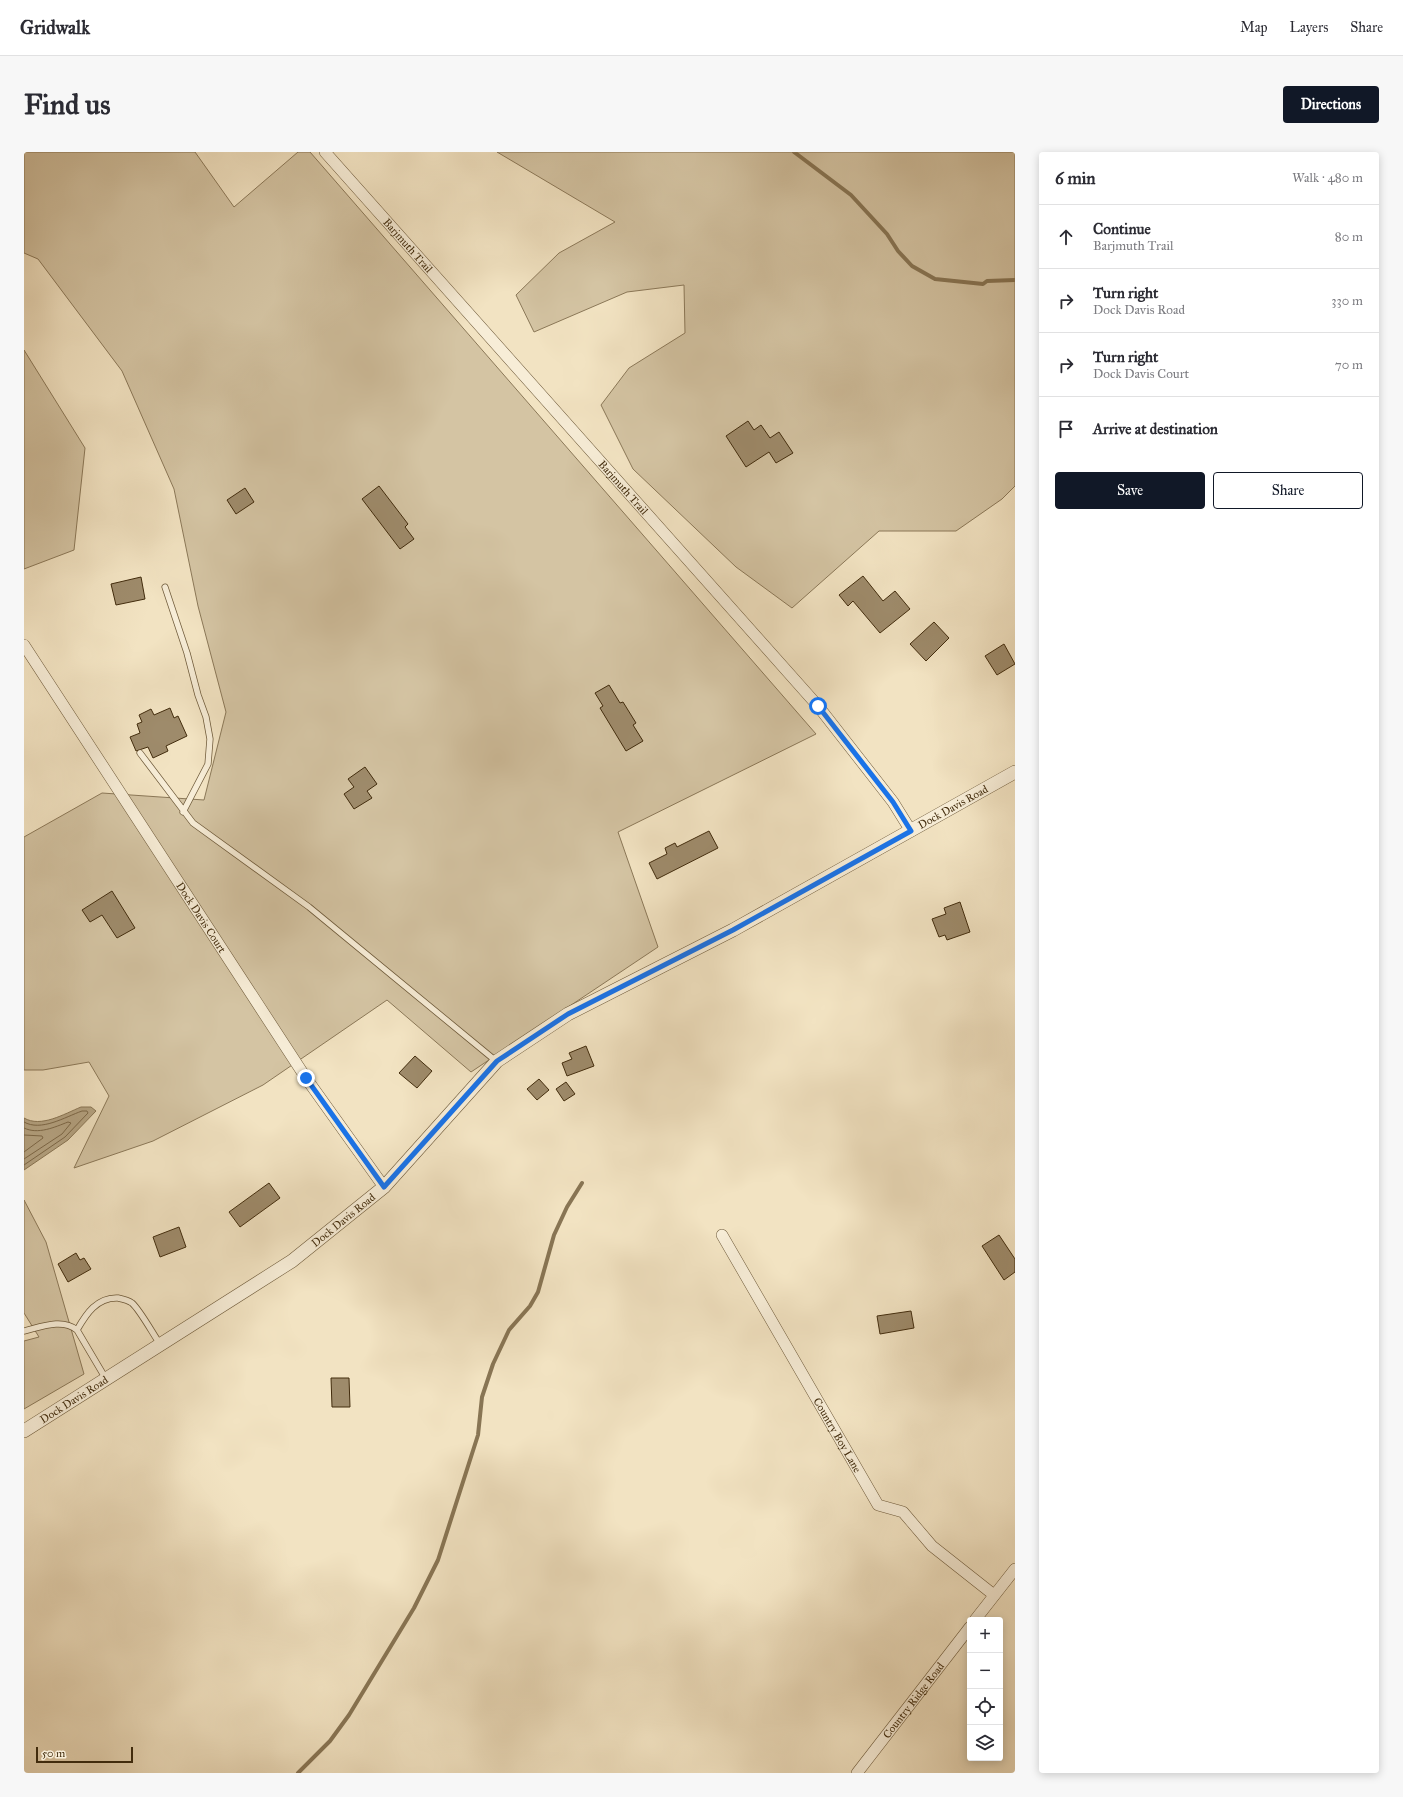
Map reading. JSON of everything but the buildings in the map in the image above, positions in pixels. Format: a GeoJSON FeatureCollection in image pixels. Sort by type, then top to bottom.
{"type":"FeatureCollection","features":[{"type":"Feature","properties":{"kind":"street","name":"Barjmuth Trail"},"geometry":{"type":"LineString","coordinates":[[325,152],[818,706],[893,802],[911,831]]}},
{"type":"Feature","properties":{"kind":"street","name":"Dock Davis Court"},"geometry":{"type":"LineString","coordinates":[[24,644],[306,1078],[384,1187]]}},
{"type":"Feature","properties":{"kind":"street","name":"Dock Davis Road"},"geometry":{"type":"LineString","coordinates":[[24,1431],[292,1261],[384,1187],[497,1061],[568,1014],[733,930],[1015,772]]}},
{"type":"Feature","properties":{"kind":"street","name":"Country Boy Lane"},"geometry":{"type":"LineString","coordinates":[[722,1235],[878,1505],[903,1512],[932,1546],[994,1595]]}},
{"type":"Feature","properties":{"kind":"street"},"geometry":{"type":"LineString","coordinates":[[977,1617],[1015,1568]]}},
{"type":"Feature","properties":{"kind":"street","name":"Country Ridge Road"},"geometry":{"type":"LineString","coordinates":[[857,1773],[967,1631]]}},
{"type":"Feature","properties":{"kind":"lane"},"geometry":{"type":"LineString","coordinates":[[165,587],[206,717],[210,739],[208,764],[183,812]]}},
{"type":"Feature","properties":{"kind":"lane"},"geometry":{"type":"LineString","coordinates":[[140,753],[183,812],[193,823],[308,907],[497,1061]]}},
{"type":"Feature","properties":{"kind":"lane"},"geometry":{"type":"LineString","coordinates":[[76,1330],[86,1315],[96,1304],[110,1298],[124,1299],[132,1304],[160,1344]]}},
{"type":"Feature","properties":{"kind":"lane"},"geometry":{"type":"LineString","coordinates":[[24,1331],[59,1324],[70,1324],[76,1330],[106,1379]]}},
{"type":"Feature","properties":{"kind":"shaded area"},"geometry":{"type":"Polygon","coordinates":[[[24,152],[195,152],[234,207],[298,152],[310,152],[816,734],[618,832],[658,947],[471,1072],[387,1000],[263,1085],[153,1141],[74,1168],[109,1096],[89,1062],[43,1070],[24,1070],[24,837],[102,793],[204,800],[226,712],[198,606],[174,489],[122,371],[38,259],[24,253],[24,152]]]}},
{"type":"Feature","properties":{"kind":"shaded area"},"geometry":{"type":"Polygon","coordinates":[[[497,152],[1015,152],[1015,486],[1002,499],[956,531],[879,531],[792,608],[736,567],[633,469],[601,405],[629,368],[685,333],[684,285],[627,292],[534,332],[516,295],[559,253],[615,222],[497,152]]]}},
{"type":"Feature","properties":{"kind":"shaded area"},"geometry":{"type":"Polygon","coordinates":[[[24,350],[85,448],[74,550],[24,569],[24,350]]]}},
{"type":"Feature","properties":{"kind":"shaded area"},"geometry":{"type":"Polygon","coordinates":[[[24,1200],[46,1242],[84,1374],[24,1409],[24,1341],[39,1337],[24,1313],[24,1200]]]}},
{"type":"Feature","properties":{"kind":"water"},"geometry":{"type":"Polygon","coordinates":[[[81,1107],[91,1107],[96,1111],[68,1140],[24,1170],[24,1118],[31,1121],[45,1121],[81,1107]]]}},
{"type":"Feature","properties":{"kind":"waterway"},"geometry":{"type":"LineString","coordinates":[[794,152],[851,195],[887,234],[898,251],[912,266],[935,279],[983,284],[987,281],[1015,280]]}},
{"type":"Feature","properties":{"kind":"waterway"},"geometry":{"type":"LineString","coordinates":[[298,1773],[330,1741],[349,1715],[414,1608],[438,1560],[478,1435],[482,1397],[493,1364],[509,1330],[530,1306],[538,1292],[554,1235],[567,1207],[582,1183]]}},
{"type":"Feature","properties":{"kind":"route"},"geometry":{"type":"LineString","coordinates":[[306,1078],[384,1187],[497,1061],[568,1014],[733,930],[911,831],[893,802],[818,706]]}}]}
